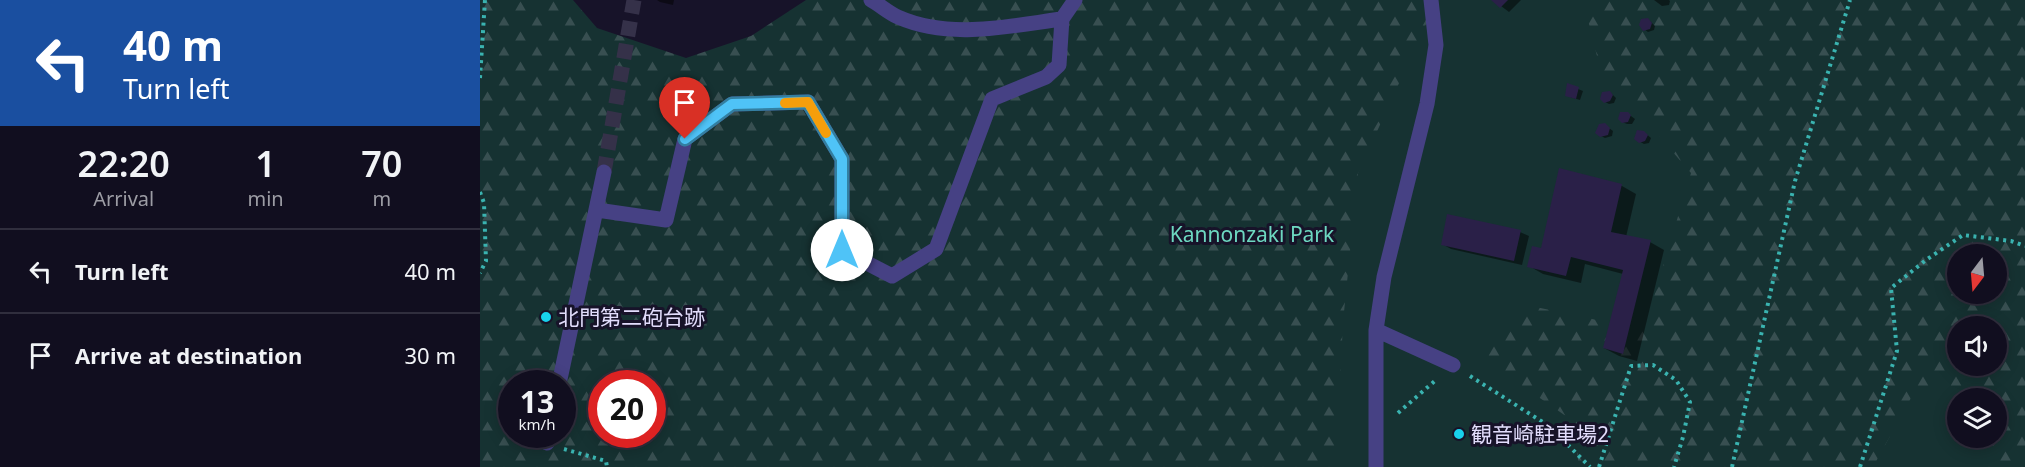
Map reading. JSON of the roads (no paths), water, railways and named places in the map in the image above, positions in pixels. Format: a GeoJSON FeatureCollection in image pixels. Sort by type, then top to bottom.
{"type":"FeatureCollection","features":[{"type":"Feature","properties":{"kind":"street"},"geometry":{"type":"LineString","coordinates":[[871,0],[898,17],[935,28],[981,30],[1062,19]]}},
{"type":"Feature","properties":{"kind":"street"},"geometry":{"type":"LineString","coordinates":[[597,210],[666,220],[685,139],[732,104],[808,102],[842,159],[842,250],[892,276],[936,249],[993,99],[1046,77],[1059,65],[1062,19],[1075,0]]}},
{"type":"Feature","properties":{"kind":"street"},"geometry":{"type":"LineString","coordinates":[[1376,467],[1376,330],[1384,277],[1427,104],[1436,45],[1431,0]]}},
{"type":"Feature","properties":{"kind":"street"},"geometry":{"type":"LineString","coordinates":[[562,370],[604,172]]}},
{"type":"Feature","properties":{"kind":"street"},"geometry":{"type":"LineString","coordinates":[[1376,330],[1453,366]]}},
{"type":"Feature","properties":{"kind":"tunnel"},"geometry":{"type":"LineString","coordinates":[[604,172],[634,0]]}},
{"type":"Feature","properties":{"kind":"place","name":"北門第二砲台跡"},"geometry":{"type":"Point","coordinates":[546,317]}},
{"type":"Feature","properties":{"kind":"place","name":"観音崎駐車場2"},"geometry":{"type":"Point","coordinates":[1459,434]}},
{"type":"Feature","properties":{"kind":"park label","name":"Kannonzaki Park"},"geometry":{"type":"Point","coordinates":[1252,234]}}]}
